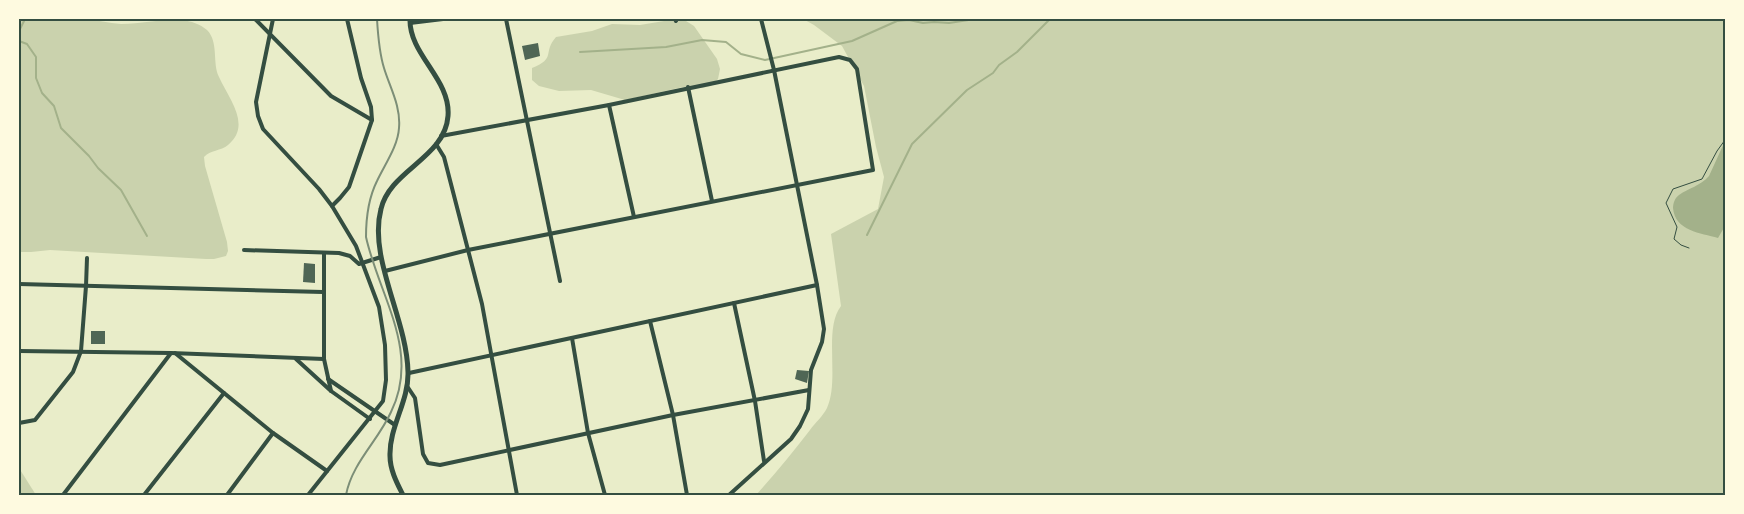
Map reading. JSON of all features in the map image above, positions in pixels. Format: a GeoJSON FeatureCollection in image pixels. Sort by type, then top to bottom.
{"type":"FeatureCollection","features":[{"type":"Feature","properties":{"kind":"main road"},"geometry":{"type":"LineString","coordinates":[[402,495],[392,474],[389,457],[390,445],[404,404],[408,373],[402,326],[381,257],[378,227],[381,208],[388,191],[436,144],[448,117],[448,103],[443,89],[415,42],[410,21]]}},
{"type":"Feature","properties":{"kind":"street"},"geometry":{"type":"LineString","coordinates":[[255,19],[270,32],[331,96],[372,120]]}},
{"type":"Feature","properties":{"kind":"street"},"geometry":{"type":"LineString","coordinates":[[273,19],[256,102],[258,116],[263,129],[332,206],[356,246],[379,307],[385,346],[386,380],[383,401],[308,495]]}},
{"type":"Feature","properties":{"kind":"street"},"geometry":{"type":"LineString","coordinates":[[332,206],[349,187],[372,120],[371,107],[360,78],[347,19]]}},
{"type":"Feature","properties":{"kind":"street"},"geometry":{"type":"LineString","coordinates":[[410,21],[443,19]]}},
{"type":"Feature","properties":{"kind":"street"},"geometry":{"type":"LineString","coordinates":[[506,19],[560,281]]}},
{"type":"Feature","properties":{"kind":"street"},"geometry":{"type":"LineString","coordinates":[[729,495],[791,438],[800,426],[808,409],[811,370],[822,342],[824,329],[774,70],[761,19]]}},
{"type":"Feature","properties":{"kind":"street"},"geometry":{"type":"LineString","coordinates":[[385,271],[468,250],[873,170],[857,70],[850,60],[838,57],[609,105],[441,136]]}},
{"type":"Feature","properties":{"kind":"street"},"geometry":{"type":"LineString","coordinates":[[688,87],[712,201]]}},
{"type":"Feature","properties":{"kind":"street"},"geometry":{"type":"LineString","coordinates":[[609,105],[634,217]]}},
{"type":"Feature","properties":{"kind":"street"},"geometry":{"type":"LineString","coordinates":[[436,144],[444,158],[482,304],[517,495]]}},
{"type":"Feature","properties":{"kind":"street"},"geometry":{"type":"LineString","coordinates":[[244,250],[348,254],[357,264],[363,264],[381,257]]}},
{"type":"Feature","properties":{"kind":"street"},"geometry":{"type":"LineString","coordinates":[[324,253],[324,359],[331,391]]}},
{"type":"Feature","properties":{"kind":"street"},"geometry":{"type":"LineString","coordinates":[[19,423],[34,420],[73,372],[81,351],[87,258]]}},
{"type":"Feature","properties":{"kind":"street"},"geometry":{"type":"LineString","coordinates":[[19,284],[323,292]]}},
{"type":"Feature","properties":{"kind":"street"},"geometry":{"type":"LineString","coordinates":[[408,373],[817,285]]}},
{"type":"Feature","properties":{"kind":"street"},"geometry":{"type":"LineString","coordinates":[[734,303],[755,401],[764,461]]}},
{"type":"Feature","properties":{"kind":"street"},"geometry":{"type":"LineString","coordinates":[[650,321],[673,415],[687,495]]}},
{"type":"Feature","properties":{"kind":"street"},"geometry":{"type":"LineString","coordinates":[[572,338],[588,433],[605,495]]}},
{"type":"Feature","properties":{"kind":"street"},"geometry":{"type":"LineString","coordinates":[[19,351],[173,353],[324,359]]}},
{"type":"Feature","properties":{"kind":"street"},"geometry":{"type":"LineString","coordinates":[[173,353],[274,433],[326,471]]}},
{"type":"Feature","properties":{"kind":"street"},"geometry":{"type":"LineString","coordinates":[[63,495],[173,353]]}},
{"type":"Feature","properties":{"kind":"street"},"geometry":{"type":"LineString","coordinates":[[295,358],[331,391],[370,419]]}},
{"type":"Feature","properties":{"kind":"street"},"geometry":{"type":"LineString","coordinates":[[328,379],[396,425]]}},
{"type":"Feature","properties":{"kind":"street"},"geometry":{"type":"LineString","coordinates":[[407,386],[415,398],[423,454],[428,463],[440,465],[673,415],[809,390]]}},
{"type":"Feature","properties":{"kind":"street"},"geometry":{"type":"LineString","coordinates":[[144,495],[224,393]]}},
{"type":"Feature","properties":{"kind":"street"},"geometry":{"type":"LineString","coordinates":[[227,495],[274,433]]}},
{"type":"Feature","properties":{"kind":"path"},"geometry":{"type":"LineString","coordinates":[[1689,248],[1681,245],[1674,239],[1677,227],[1666,203],[1673,189],[1702,179],[1725,140]]}},
{"type":"Feature","properties":{"kind":"shaded area"},"geometry":{"type":"Polygon","coordinates":[[[76,18],[121,24],[182,20],[195,23],[207,30],[213,40],[219,77],[233,103],[238,120],[238,129],[235,137],[228,145],[204,157],[227,242],[228,251],[226,256],[206,259],[50,250],[19,252],[19,19],[76,18]]]}},
{"type":"Feature","properties":{"kind":"shaded area"},"geometry":{"type":"Polygon","coordinates":[[[676,19],[686,21],[694,26],[717,59],[720,69],[718,79],[711,86],[702,88],[683,87],[625,100],[591,90],[559,91],[539,86],[532,80],[532,68],[547,58],[550,47],[556,37],[592,31],[612,24],[640,25],[676,19]]]}},
{"type":"Feature","properties":{"kind":"shaded area"},"geometry":{"type":"Polygon","coordinates":[[[803,19],[1725,19],[1725,495],[756,495],[827,408],[831,397],[833,328],[841,306],[831,234],[878,209],[884,177],[864,86],[842,46],[803,19]]]}},
{"type":"Feature","properties":{"kind":"shaded area"},"geometry":{"type":"Polygon","coordinates":[[[1725,141],[1725,226],[1718,238],[1690,230],[1678,222],[1673,206],[1675,199],[1679,195],[1709,176],[1725,141]]]}},
{"type":"Feature","properties":{"kind":"shaded area"},"geometry":{"type":"Polygon","coordinates":[[[19,468],[36,495],[19,495],[19,468]]]}},
{"type":"Feature","properties":{"kind":"building"},"geometry":{"type":"Polygon","coordinates":[[[538,43],[540,56],[525,60],[522,46],[538,43]]]}},
{"type":"Feature","properties":{"kind":"building"},"geometry":{"type":"Polygon","coordinates":[[[304,263],[315,264],[315,283],[303,282],[304,263]]]}},
{"type":"Feature","properties":{"kind":"building"},"geometry":{"type":"Polygon","coordinates":[[[91,331],[105,331],[105,344],[91,344],[91,331]]]}},
{"type":"Feature","properties":{"kind":"building"},"geometry":{"type":"Polygon","coordinates":[[[797,370],[809,371],[807,383],[795,379],[797,370]]]}},
{"type":"Feature","properties":{"kind":"waterway"},"geometry":{"type":"LineString","coordinates":[[19,31],[25,19]]}},
{"type":"Feature","properties":{"kind":"waterway"},"geometry":{"type":"LineString","coordinates":[[580,52],[666,47],[702,40],[726,42],[741,54],[765,60],[852,41],[897,21],[949,23],[975,19]]}},
{"type":"Feature","properties":{"kind":"waterway"},"geometry":{"type":"LineString","coordinates":[[867,235],[912,144],[967,90],[993,73],[999,65],[1017,52],[1050,19]]}},
{"type":"Feature","properties":{"kind":"waterway"},"geometry":{"type":"LineString","coordinates":[[19,41],[27,44],[36,57],[36,78],[42,93],[54,106],[61,128],[121,190],[147,236]]}},
{"type":"Feature","properties":{"kind":"railway"},"geometry":{"type":"LineString","coordinates":[[346,495],[349,483],[359,462],[386,423],[391,412],[399,389],[402,367],[400,345],[395,324],[366,237],[367,215],[371,195],[394,148],[399,128],[397,105],[381,56],[377,19]]}}]}
